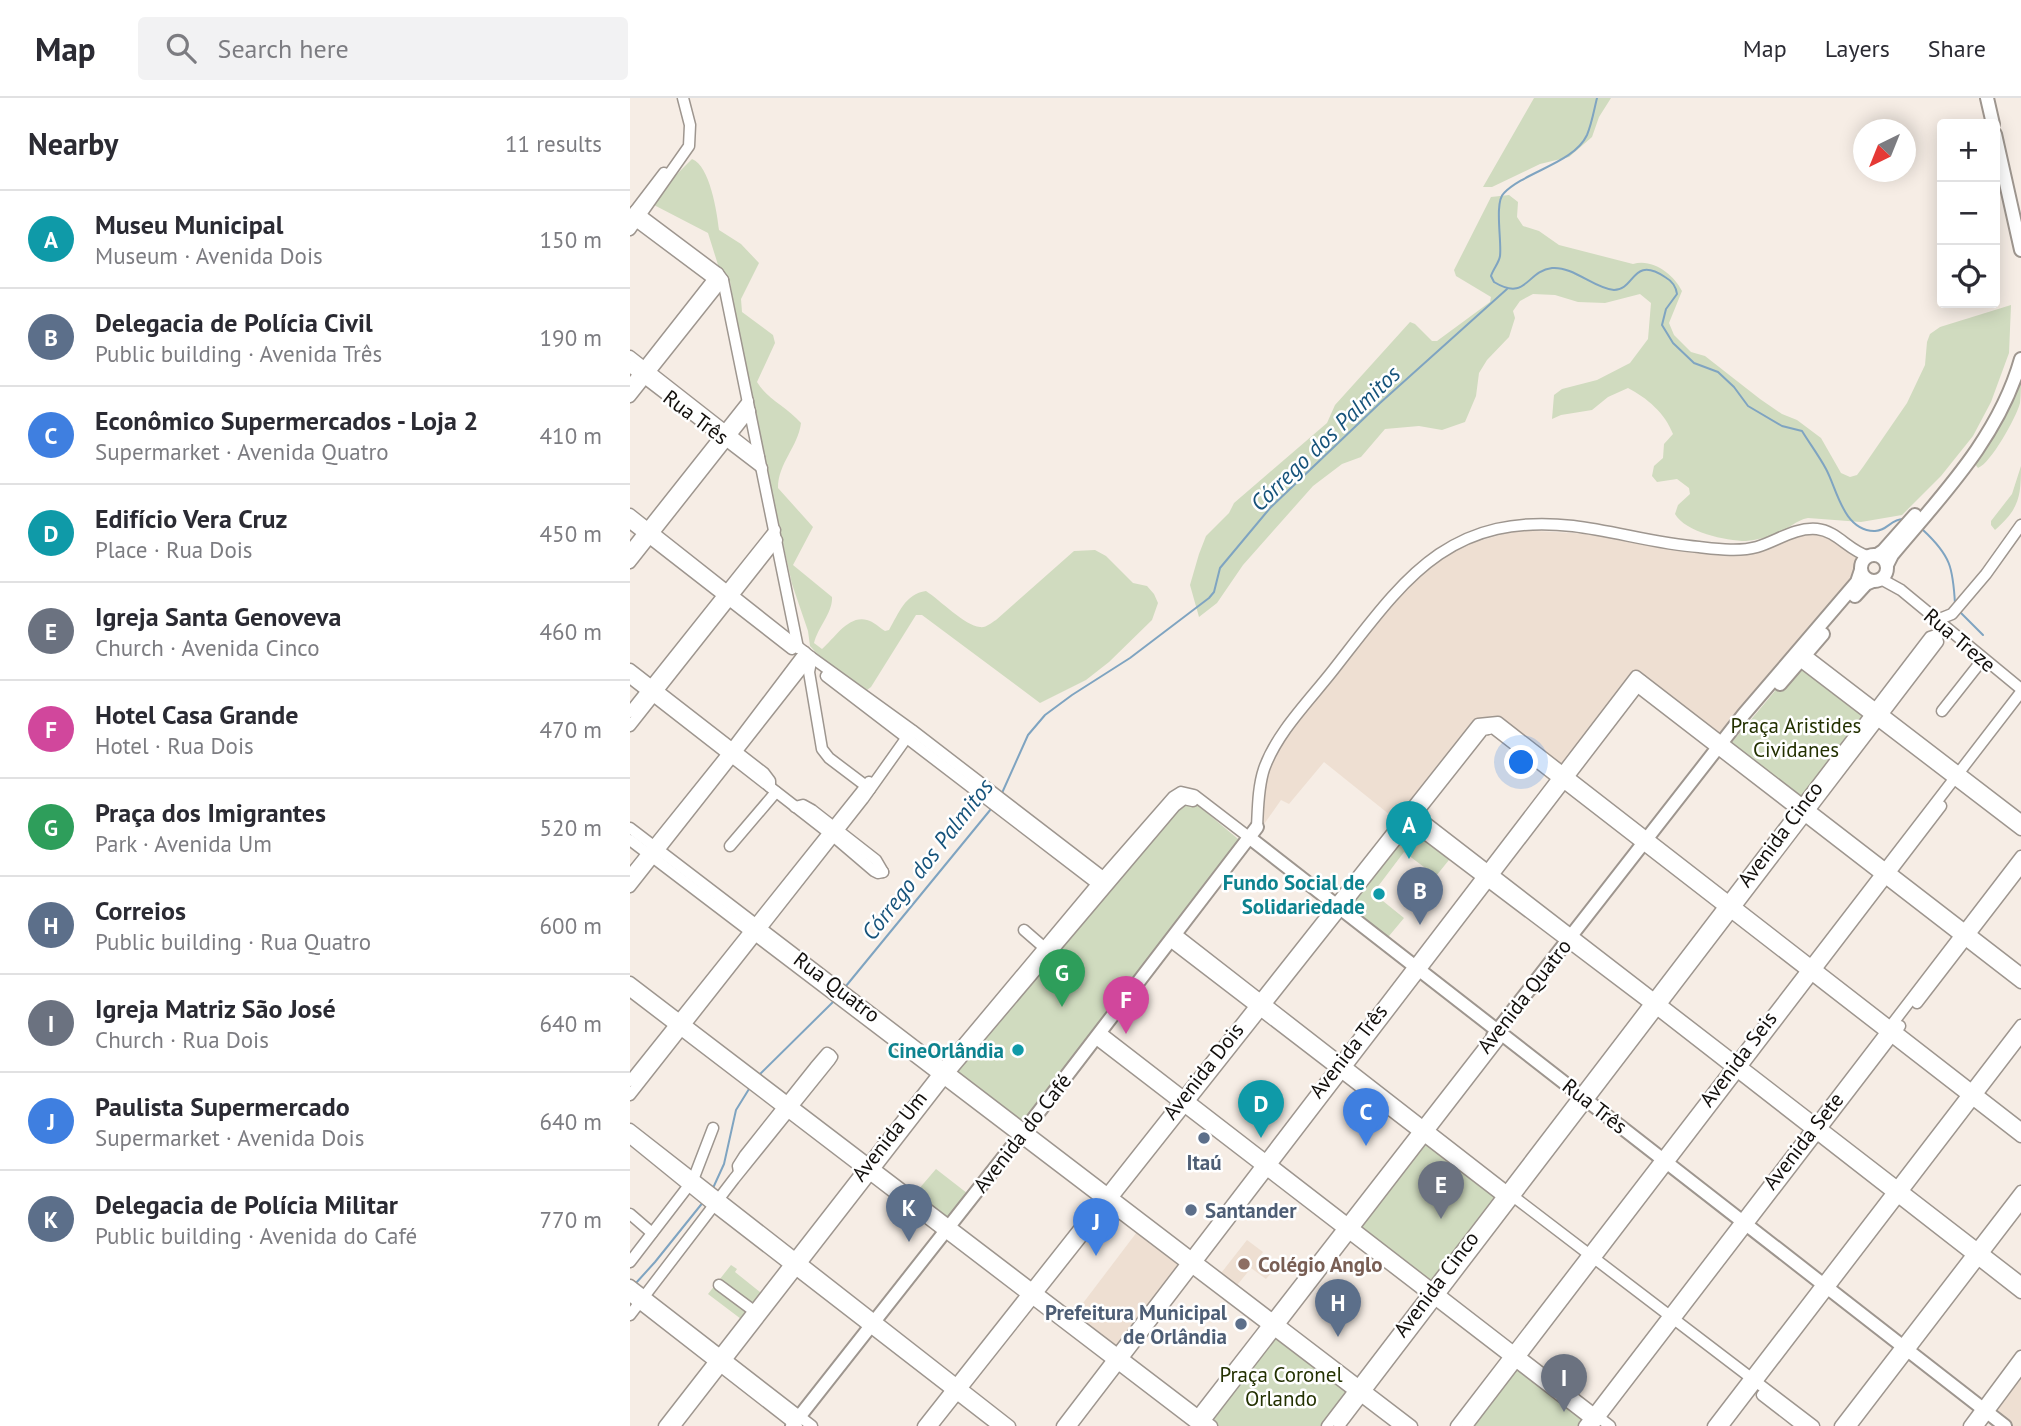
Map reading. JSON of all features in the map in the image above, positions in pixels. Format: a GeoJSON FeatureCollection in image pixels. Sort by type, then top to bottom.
{"type":"FeatureCollection","features":[{"type":"Feature","properties":{"kind":"main road"},"geometry":{"type":"LineString","coordinates":[[1987,98],[1992,119]]}},
{"type":"Feature","properties":{"kind":"main road"},"geometry":{"type":"LineString","coordinates":[[2000,156],[2021,250]]}},
{"type":"Feature","properties":{"kind":"main road"},"geometry":{"type":"LineString","coordinates":[[1895,544],[1993,426],[2011,391],[2021,359]]}},
{"type":"Feature","properties":{"kind":"main road","name":"Avenida Quatro"},"geometry":{"type":"LineString","coordinates":[[1827,624],[1857,582],[1867,562],[1895,544]]}},
{"type":"Feature","properties":{"kind":"main road","name":"Avenida Quatro"},"geometry":{"type":"LineString","coordinates":[[1498,1036],[1684,796],[1799,655],[1862,587],[1882,574],[1895,544]]}},
{"type":"Feature","properties":{"kind":"main road"},"geometry":{"type":"LineString","coordinates":[[1883,558],[1882,574],[1866,578],[1867,562],[1883,558]]}},
{"type":"Feature","properties":{"kind":"main road","name":"Rua Três"},"geometry":{"type":"LineString","coordinates":[[1252,840],[1336,911],[1582,1100],[1984,1418],[2005,1426]]}},
{"type":"Feature","properties":{"kind":"main road","name":"Avenida do Café"},"geometry":{"type":"LineString","coordinates":[[800,1424],[1252,840]]}},
{"type":"Feature","properties":{"kind":"street"},"geometry":{"type":"LineString","coordinates":[[683,98],[690,139],[686,154],[634,219],[720,281],[776,535],[806,656],[822,749],[829,758],[868,787]]}},
{"type":"Feature","properties":{"kind":"street"},"geometry":{"type":"LineString","coordinates":[[630,397],[644,373],[720,281]]}},
{"type":"Feature","properties":{"kind":"street","name":"Rua Três"},"geometry":{"type":"LineString","coordinates":[[630,356],[644,373],[760,463]]}},
{"type":"Feature","properties":{"kind":"street","name":"Rua Três"},"geometry":{"type":"LineString","coordinates":[[630,367],[644,373]]}},
{"type":"Feature","properties":{"kind":"street"},"geometry":{"type":"LineString","coordinates":[[630,385],[644,373]]}},
{"type":"Feature","properties":{"kind":"street"},"geometry":{"type":"LineString","coordinates":[[630,563],[648,533],[749,406]]}},
{"type":"Feature","properties":{"kind":"street"},"geometry":{"type":"LineString","coordinates":[[630,514],[648,533]]}},
{"type":"Feature","properties":{"kind":"street"},"geometry":{"type":"LineString","coordinates":[[630,523],[648,533],[1103,883]]}},
{"type":"Feature","properties":{"kind":"street"},"geometry":{"type":"LineString","coordinates":[[1252,840],[1264,769],[1284,734],[1401,585],[1427,561],[1460,541],[1497,529],[1544,523],[1609,531],[1695,547],[1726,549],[1756,547],[1796,531],[1815,529],[1828,532],[1867,562]]}},
{"type":"Feature","properties":{"kind":"street"},"geometry":{"type":"LineString","coordinates":[[1937,620],[1952,614],[2021,526]]}},
{"type":"Feature","properties":{"kind":"street"},"geometry":{"type":"LineString","coordinates":[[630,550],[648,533]]}},
{"type":"Feature","properties":{"kind":"street"},"geometry":{"type":"LineString","coordinates":[[630,726],[653,691],[776,535]]}},
{"type":"Feature","properties":{"kind":"street","name":"Rua Treze"},"geometry":{"type":"LineString","coordinates":[[1882,574],[2021,690]]}},
{"type":"Feature","properties":{"kind":"street","name":"Avenida Cinco"},"geometry":{"type":"LineString","coordinates":[[1327,1426],[1360,1391],[1877,715],[1938,642],[1936,635],[1930,637],[1877,715]]}},
{"type":"Feature","properties":{"kind":"street"},"geometry":{"type":"LineString","coordinates":[[1799,655],[1959,777],[2021,820]]}},
{"type":"Feature","properties":{"kind":"street"},"geometry":{"type":"LineString","coordinates":[[630,887],[653,852],[733,753],[806,656]]}},
{"type":"Feature","properties":{"kind":"street"},"geometry":{"type":"LineString","coordinates":[[1942,711],[1983,659]]}},
{"type":"Feature","properties":{"kind":"street"},"geometry":{"type":"LineString","coordinates":[[630,669],[653,691],[733,753],[764,773],[773,790],[795,807],[806,806],[874,871],[883,872],[880,865],[833,831]]}},
{"type":"Feature","properties":{"kind":"street"},"geometry":{"type":"LineString","coordinates":[[630,678],[653,691]]}},
{"type":"Feature","properties":{"kind":"street","name":"Avenida Três"},"geometry":{"type":"LineString","coordinates":[[1071,1426],[1118,1359],[1637,681],[1722,748]]}},
{"type":"Feature","properties":{"kind":"street","name":"Avenida Seis"},"geometry":{"type":"LineString","coordinates":[[2001,723],[2021,690]]}},
{"type":"Feature","properties":{"kind":"street"},"geometry":{"type":"LineString","coordinates":[[630,712],[653,691]]}},
{"type":"Feature","properties":{"kind":"street","name":"Avenida Seis"},"geometry":{"type":"LineString","coordinates":[[1467,1426],[1515,1357],[1919,828],[1991,735],[2021,702]]}},
{"type":"Feature","properties":{"kind":"street","name":"Avenida Dois"},"geometry":{"type":"LineString","coordinates":[[932,1426],[957,1390],[1183,1102],[1483,730],[1498,722],[1512,738],[1563,779]]}},
{"type":"Feature","properties":{"kind":"street"},"geometry":{"type":"LineString","coordinates":[[630,1081],[727,966],[910,734]]}},
{"type":"Feature","properties":{"kind":"street"},"geometry":{"type":"LineString","coordinates":[[1722,748],[1965,935],[2021,974]]}},
{"type":"Feature","properties":{"kind":"street"},"geometry":{"type":"LineString","coordinates":[[1959,777],[2021,830]]}},
{"type":"Feature","properties":{"kind":"street"},"geometry":{"type":"LineString","coordinates":[[1563,779],[1972,1094],[2021,1128]]}},
{"type":"Feature","properties":{"kind":"street"},"geometry":{"type":"LineString","coordinates":[[730,846],[773,790]]}},
{"type":"Feature","properties":{"kind":"street","name":"Rua Três"},"geometry":{"type":"LineString","coordinates":[[1182,795],[1194,794],[1252,840]]}},
{"type":"Feature","properties":{"kind":"street","name":"Avenida Um"},"geometry":{"type":"LineString","coordinates":[[664,1426],[721,1361],[943,1073],[1103,883],[1182,795]]}},
{"type":"Feature","properties":{"kind":"street"},"geometry":{"type":"LineString","coordinates":[[1411,817],[1932,1219],[2021,1282]]}},
{"type":"Feature","properties":{"kind":"street","name":"Rua Quatro"},"geometry":{"type":"LineString","coordinates":[[630,828],[653,852],[1360,1391],[1412,1426]]}},
{"type":"Feature","properties":{"kind":"street","name":"Rua Quatro"},"geometry":{"type":"LineString","coordinates":[[630,840],[653,852]]}},
{"type":"Feature","properties":{"kind":"street"},"geometry":{"type":"LineString","coordinates":[[630,875],[653,852]]}},
{"type":"Feature","properties":{"kind":"street","name":"Avenida Sete"},"geometry":{"type":"LineString","coordinates":[[1593,1422],[1965,935],[2021,856]]}},
{"type":"Feature","properties":{"kind":"street","name":"Avenida Sete"},"geometry":{"type":"LineString","coordinates":[[1965,935],[2021,868]]}},
{"type":"Feature","properties":{"kind":"street"},"geometry":{"type":"LineString","coordinates":[[1024,930],[1047,950]]}},
{"type":"Feature","properties":{"kind":"street"},"geometry":{"type":"LineString","coordinates":[[1965,935],[2021,983]]}},
{"type":"Feature","properties":{"kind":"street"},"geometry":{"type":"LineString","coordinates":[[1176,940],[1752,1383],[1814,1426]]}},
{"type":"Feature","properties":{"kind":"street"},"geometry":{"type":"LineString","coordinates":[[630,982],[868,1170],[1200,1423]]}},
{"type":"Feature","properties":{"kind":"street"},"geometry":{"type":"LineString","coordinates":[[630,991],[680,1024]]}},
{"type":"Feature","properties":{"kind":"street"},"geometry":{"type":"LineString","coordinates":[[630,1095],[680,1024]]}},
{"type":"Feature","properties":{"kind":"street"},"geometry":{"type":"LineString","coordinates":[[1723,1426],[1752,1383],[1972,1094],[2021,1025]]}},
{"type":"Feature","properties":{"kind":"street","name":"Avenida Quatro"},"geometry":{"type":"LineString","coordinates":[[1200,1423],[1273,1324],[1498,1036]]}},
{"type":"Feature","properties":{"kind":"street"},"geometry":{"type":"LineString","coordinates":[[1101,1037],[1515,1357],[1593,1422],[1610,1426]]}},
{"type":"Feature","properties":{"kind":"street"},"geometry":{"type":"LineString","coordinates":[[1972,1094],[2021,1037]]}},
{"type":"Feature","properties":{"kind":"street"},"geometry":{"type":"LineString","coordinates":[[630,1315],[637,1298],[713,1201],[740,1173],[738,1166],[741,1160],[831,1059],[828,1053],[788,1107]]}},
{"type":"Feature","properties":{"kind":"street"},"geometry":{"type":"LineString","coordinates":[[1972,1094],[2021,1137]]}},
{"type":"Feature","properties":{"kind":"street"},"geometry":{"type":"LineString","coordinates":[[630,1262],[692,1183],[713,1128]]}},
{"type":"Feature","properties":{"kind":"street"},"geometry":{"type":"LineString","coordinates":[[630,1129],[713,1201],[876,1325],[998,1426]]}},
{"type":"Feature","properties":{"kind":"street"},"geometry":{"type":"LineString","coordinates":[[630,1138],[692,1183]]}},
{"type":"Feature","properties":{"kind":"street"},"geometry":{"type":"LineString","coordinates":[[1851,1426],[2021,1191]]}},
{"type":"Feature","properties":{"kind":"street"},"geometry":{"type":"LineString","coordinates":[[1978,1254],[2021,1204]]}},
{"type":"Feature","properties":{"kind":"street"},"geometry":{"type":"LineString","coordinates":[[630,1214],[652,1233]]}},
{"type":"Feature","properties":{"kind":"street"},"geometry":{"type":"LineString","coordinates":[[1978,1254],[2021,1293]]}},
{"type":"Feature","properties":{"kind":"street","name":"Avenida Um"},"geometry":{"type":"LineString","coordinates":[[675,1426],[754,1311],[795,1264]]}},
{"type":"Feature","properties":{"kind":"street"},"geometry":{"type":"LineString","coordinates":[[630,1285],[637,1298],[800,1424]]}},
{"type":"Feature","properties":{"kind":"street"},"geometry":{"type":"LineString","coordinates":[[719,1285],[754,1311]]}},
{"type":"Feature","properties":{"kind":"street"},"geometry":{"type":"LineString","coordinates":[[1840,1426],[1903,1352]]}},
{"type":"Feature","properties":{"kind":"street"},"geometry":{"type":"LineString","coordinates":[[1984,1418],[2021,1356]]}},
{"type":"Feature","properties":{"kind":"street","name":"Avenida Seis"},"geometry":{"type":"LineString","coordinates":[[1456,1426],[1515,1357]]}},
{"type":"Feature","properties":{"kind":"street","name":"Avenida Três"},"geometry":{"type":"LineString","coordinates":[[1062,1426],[1118,1359]]}},
{"type":"Feature","properties":{"kind":"street"},"geometry":{"type":"LineString","coordinates":[[1969,1426],[1984,1418],[2021,1368]]}},
{"type":"Feature","properties":{"kind":"street"},"geometry":{"type":"LineString","coordinates":[[1713,1426],[1752,1383]]}},
{"type":"Feature","properties":{"kind":"street"},"geometry":{"type":"LineString","coordinates":[[1752,1383],[1802,1426]]}},
{"type":"Feature","properties":{"kind":"street"},"geometry":{"type":"LineString","coordinates":[[957,1390],[1010,1426]]}},
{"type":"Feature","properties":{"kind":"street","name":"Avenida Dois"},"geometry":{"type":"LineString","coordinates":[[922,1426],[957,1390]]}},
{"type":"Feature","properties":{"kind":"street","name":"Avenida Cinco"},"geometry":{"type":"LineString","coordinates":[[1339,1426],[1360,1391]]}},
{"type":"Feature","properties":{"kind":"street","name":"Rua Quatro"},"geometry":{"type":"LineString","coordinates":[[1360,1391],[1399,1426]]}},
{"type":"Feature","properties":{"kind":"shaded area"},"geometry":{"type":"Polygon","coordinates":[[[1814,530],[1847,547],[1859,561],[1859,570],[1721,742],[1637,676],[1562,771],[1478,724],[1400,823],[1324,762],[1289,804],[1281,800],[1260,830],[1261,791],[1273,757],[1287,736],[1390,604],[1412,580],[1458,547],[1514,531],[1535,531],[1612,535],[1698,552],[1742,550],[1814,530]]]}},
{"type":"Feature","properties":{"kind":"shaded area"},"geometry":{"type":"Polygon","coordinates":[[[1140,1228],[1187,1263],[1117,1354],[1071,1319],[1140,1228]]]}},
{"type":"Feature","properties":{"kind":"shaded area","name":"Colégio Anglo"},"geometry":{"type":"Polygon","coordinates":[[[1247,1240],[1263,1252],[1256,1261],[1271,1273],[1266,1279],[1251,1268],[1234,1289],[1218,1277],[1247,1240]]]}},
{"type":"Feature","properties":{"kind":"shaded area"},"geometry":{"type":"Polygon","coordinates":[[[2021,1369],[2021,1426],[2006,1426],[1988,1412],[2021,1369]]]}},
{"type":"Feature","properties":{"kind":"green space"},"geometry":{"type":"Polygon","coordinates":[[[1534,98],[1611,98],[1599,117],[1592,137],[1569,157],[1540,164],[1492,187],[1483,187],[1534,98]]]}},
{"type":"Feature","properties":{"kind":"green space"},"geometry":{"type":"Polygon","coordinates":[[[692,159],[698,163],[708,180],[719,230],[741,244],[759,263],[741,299],[742,312],[773,335],[775,343],[757,382],[801,423],[781,471],[778,488],[813,527],[793,565],[832,597],[832,603],[814,643],[822,649],[842,628],[860,619],[872,622],[885,631],[889,630],[908,600],[926,591],[967,622],[984,627],[996,620],[1074,551],[1095,550],[1106,556],[1133,583],[1147,586],[1158,603],[1152,620],[1109,662],[1086,680],[1040,703],[922,615],[916,615],[867,690],[821,658],[810,646],[808,631],[792,584],[742,359],[730,281],[719,268],[708,233],[654,205],[674,177],[692,159]]]}},
{"type":"Feature","properties":{"kind":"green space"},"geometry":{"type":"Polygon","coordinates":[[[1509,195],[1518,202],[1517,217],[1523,226],[1539,231],[1559,245],[1633,264],[1648,263],[1662,269],[1674,279],[1682,291],[1669,323],[1674,335],[1691,352],[1705,356],[1760,399],[1782,414],[1797,420],[1821,438],[1841,473],[1850,477],[1857,475],[1907,403],[1925,365],[1930,334],[1940,327],[2011,305],[2009,353],[1991,402],[1973,436],[1941,476],[1902,515],[1861,522],[1808,518],[1778,533],[1758,539],[1746,541],[1717,537],[1688,526],[1675,514],[1678,505],[1690,494],[1689,488],[1677,479],[1657,482],[1652,476],[1654,466],[1663,458],[1664,444],[1673,434],[1660,413],[1642,396],[1628,388],[1608,397],[1592,410],[1552,419],[1554,395],[1562,389],[1597,380],[1630,363],[1648,339],[1651,303],[1640,294],[1605,303],[1578,302],[1555,295],[1533,294],[1520,301],[1513,311],[1515,318],[1509,337],[1487,360],[1479,373],[1476,396],[1465,422],[1442,430],[1419,426],[1385,429],[1361,457],[1342,464],[1313,486],[1243,565],[1217,603],[1199,617],[1190,585],[1199,554],[1206,536],[1229,513],[1234,503],[1327,423],[1335,405],[1410,322],[1432,341],[1437,341],[1490,302],[1491,297],[1456,276],[1454,270],[1491,197],[1509,195]]]}},
{"type":"Feature","properties":{"kind":"green space"},"geometry":{"type":"Polygon","coordinates":[[[2021,374],[2020,403],[2014,419],[1996,449],[1978,468],[1975,464],[2000,425],[2021,374]]]}},
{"type":"Feature","properties":{"kind":"green space"},"geometry":{"type":"Polygon","coordinates":[[[2021,466],[2017,502],[2009,516],[1995,530],[1991,521],[2012,494],[2021,466]]]}},
{"type":"Feature","properties":{"kind":"green space","name":"Praça Aristides Cividanes"},"geometry":{"type":"Polygon","coordinates":[[[1800,661],[1871,715],[1802,805],[1728,747],[1800,661]]]}},
{"type":"Feature","properties":{"kind":"green space"},"geometry":{"type":"Polygon","coordinates":[[[1194,802],[1244,844],[1022,1125],[953,1072],[1175,806],[1194,802]]]}},
{"type":"Feature","properties":{"kind":"green space"},"geometry":{"type":"Polygon","coordinates":[[[1411,823],[1453,855],[1436,876],[1404,852],[1373,893],[1404,918],[1384,942],[1341,909],[1411,823]]]}},
{"type":"Feature","properties":{"kind":"green space"},"geometry":{"type":"Polygon","coordinates":[[[1425,1137],[1503,1197],[1432,1288],[1355,1228],[1425,1137]]]}},
{"type":"Feature","properties":{"kind":"green space"},"geometry":{"type":"Polygon","coordinates":[[[936,1169],[972,1197],[950,1225],[912,1197],[936,1169]]]}},
{"type":"Feature","properties":{"kind":"green space"},"geometry":{"type":"Polygon","coordinates":[[[731,1265],[737,1269],[735,1272],[765,1296],[745,1322],[708,1294],[731,1265]]]}},
{"type":"Feature","properties":{"kind":"green space","name":"Praça Coronel Orlando"},"geometry":{"type":"Polygon","coordinates":[[[1274,1330],[1354,1391],[1327,1426],[1212,1426],[1205,1421],[1274,1330]]]}},
{"type":"Feature","properties":{"kind":"green space"},"geometry":{"type":"Polygon","coordinates":[[[1516,1362],[1589,1418],[1584,1426],[1467,1426],[1516,1362]]]}},
{"type":"Feature","properties":{"kind":"waterway"},"geometry":{"type":"LineString","coordinates":[[1597,98],[1589,130],[1581,145],[1561,160],[1513,185],[1501,198],[1500,256],[1491,276],[1494,282],[1513,289],[1526,284],[1543,270],[1552,268],[1568,270],[1599,286],[1614,290],[1621,289],[1640,271],[1654,271],[1665,277],[1673,284],[1677,294],[1666,309],[1662,325],[1673,343],[1694,363],[1718,372],[1748,406],[1782,426],[1802,431],[1826,469],[1842,507],[1855,524],[1863,529],[1878,531],[1903,519]]}},
{"type":"Feature","properties":{"kind":"waterway","name":"Córrego dos Palmitos"},"geometry":{"type":"LineString","coordinates":[[1002,793],[1028,735],[1045,715],[1130,658],[1209,598],[1214,592],[1220,568],[1270,508],[1380,403],[1507,289]]}},
{"type":"Feature","properties":{"kind":"waterway"},"geometry":{"type":"LineString","coordinates":[[1923,530],[1940,547],[1949,563],[1955,604]]}},
{"type":"Feature","properties":{"kind":"waterway"},"geometry":{"type":"LineString","coordinates":[[1960,612],[1983,635]]}},
{"type":"Feature","properties":{"kind":"waterway","name":"Córrego dos Palmitos"},"geometry":{"type":"LineString","coordinates":[[846,986],[991,809]]}},
{"type":"Feature","properties":{"kind":"waterway","name":"Córrego dos Palmitos"},"geometry":{"type":"LineString","coordinates":[[758,1076],[834,1001]]}},
{"type":"Feature","properties":{"kind":"waterway","name":"Córrego dos Palmitos"},"geometry":{"type":"LineString","coordinates":[[713,1188],[724,1164],[736,1110],[749,1089]]}},
{"type":"Feature","properties":{"kind":"waterway","name":"Córrego dos Palmitos"},"geometry":{"type":"LineString","coordinates":[[636,1283],[704,1201]]}},
{"type":"Feature","properties":{"kind":"place","name":"Museu Municipal"},"geometry":{"type":"Point","coordinates":[1409,859]}},
{"type":"Feature","properties":{"kind":"place","name":"Fundo Social de Solidariedade"},"geometry":{"type":"Point","coordinates":[1379,894]}},
{"type":"Feature","properties":{"kind":"place","name":"Delegacia de Polícia Civil"},"geometry":{"type":"Point","coordinates":[1420,925]}},
{"type":"Feature","properties":{"kind":"place","name":"Praça dos Imigrantes"},"geometry":{"type":"Point","coordinates":[1062,1007]}},
{"type":"Feature","properties":{"kind":"place","name":"Hotel Casa Grande"},"geometry":{"type":"Point","coordinates":[1126,1034]}},
{"type":"Feature","properties":{"kind":"place","name":"CineOrlândia"},"geometry":{"type":"Point","coordinates":[1018,1050]}},
{"type":"Feature","properties":{"kind":"place","name":"Itaú"},"geometry":{"type":"Point","coordinates":[1204,1138]}},
{"type":"Feature","properties":{"kind":"place","name":"Edifício Vera Cruz"},"geometry":{"type":"Point","coordinates":[1261,1138]}},
{"type":"Feature","properties":{"kind":"place","name":"Econômico Supermercados - Loja 2"},"geometry":{"type":"Point","coordinates":[1366,1146]}},
{"type":"Feature","properties":{"kind":"place","name":"Santander"},"geometry":{"type":"Point","coordinates":[1191,1210]}},
{"type":"Feature","properties":{"kind":"place","name":"Igreja Santa Genoveva"},"geometry":{"type":"Point","coordinates":[1441,1219]}},
{"type":"Feature","properties":{"kind":"place","name":"Delegacia de Polícia Militar"},"geometry":{"type":"Point","coordinates":[909,1242]}},
{"type":"Feature","properties":{"kind":"place","name":"Paulista Supermercado"},"geometry":{"type":"Point","coordinates":[1096,1256]}},
{"type":"Feature","properties":{"kind":"place","name":"Colégio Anglo"},"geometry":{"type":"Point","coordinates":[1244,1264]}},
{"type":"Feature","properties":{"kind":"place","name":"Prefeitura Municipal de Orlândia"},"geometry":{"type":"Point","coordinates":[1241,1324]}},
{"type":"Feature","properties":{"kind":"place","name":"Correios"},"geometry":{"type":"Point","coordinates":[1338,1337]}},
{"type":"Feature","properties":{"kind":"place","name":"Igreja Matriz São José"},"geometry":{"type":"Point","coordinates":[1564,1412]}}]}
